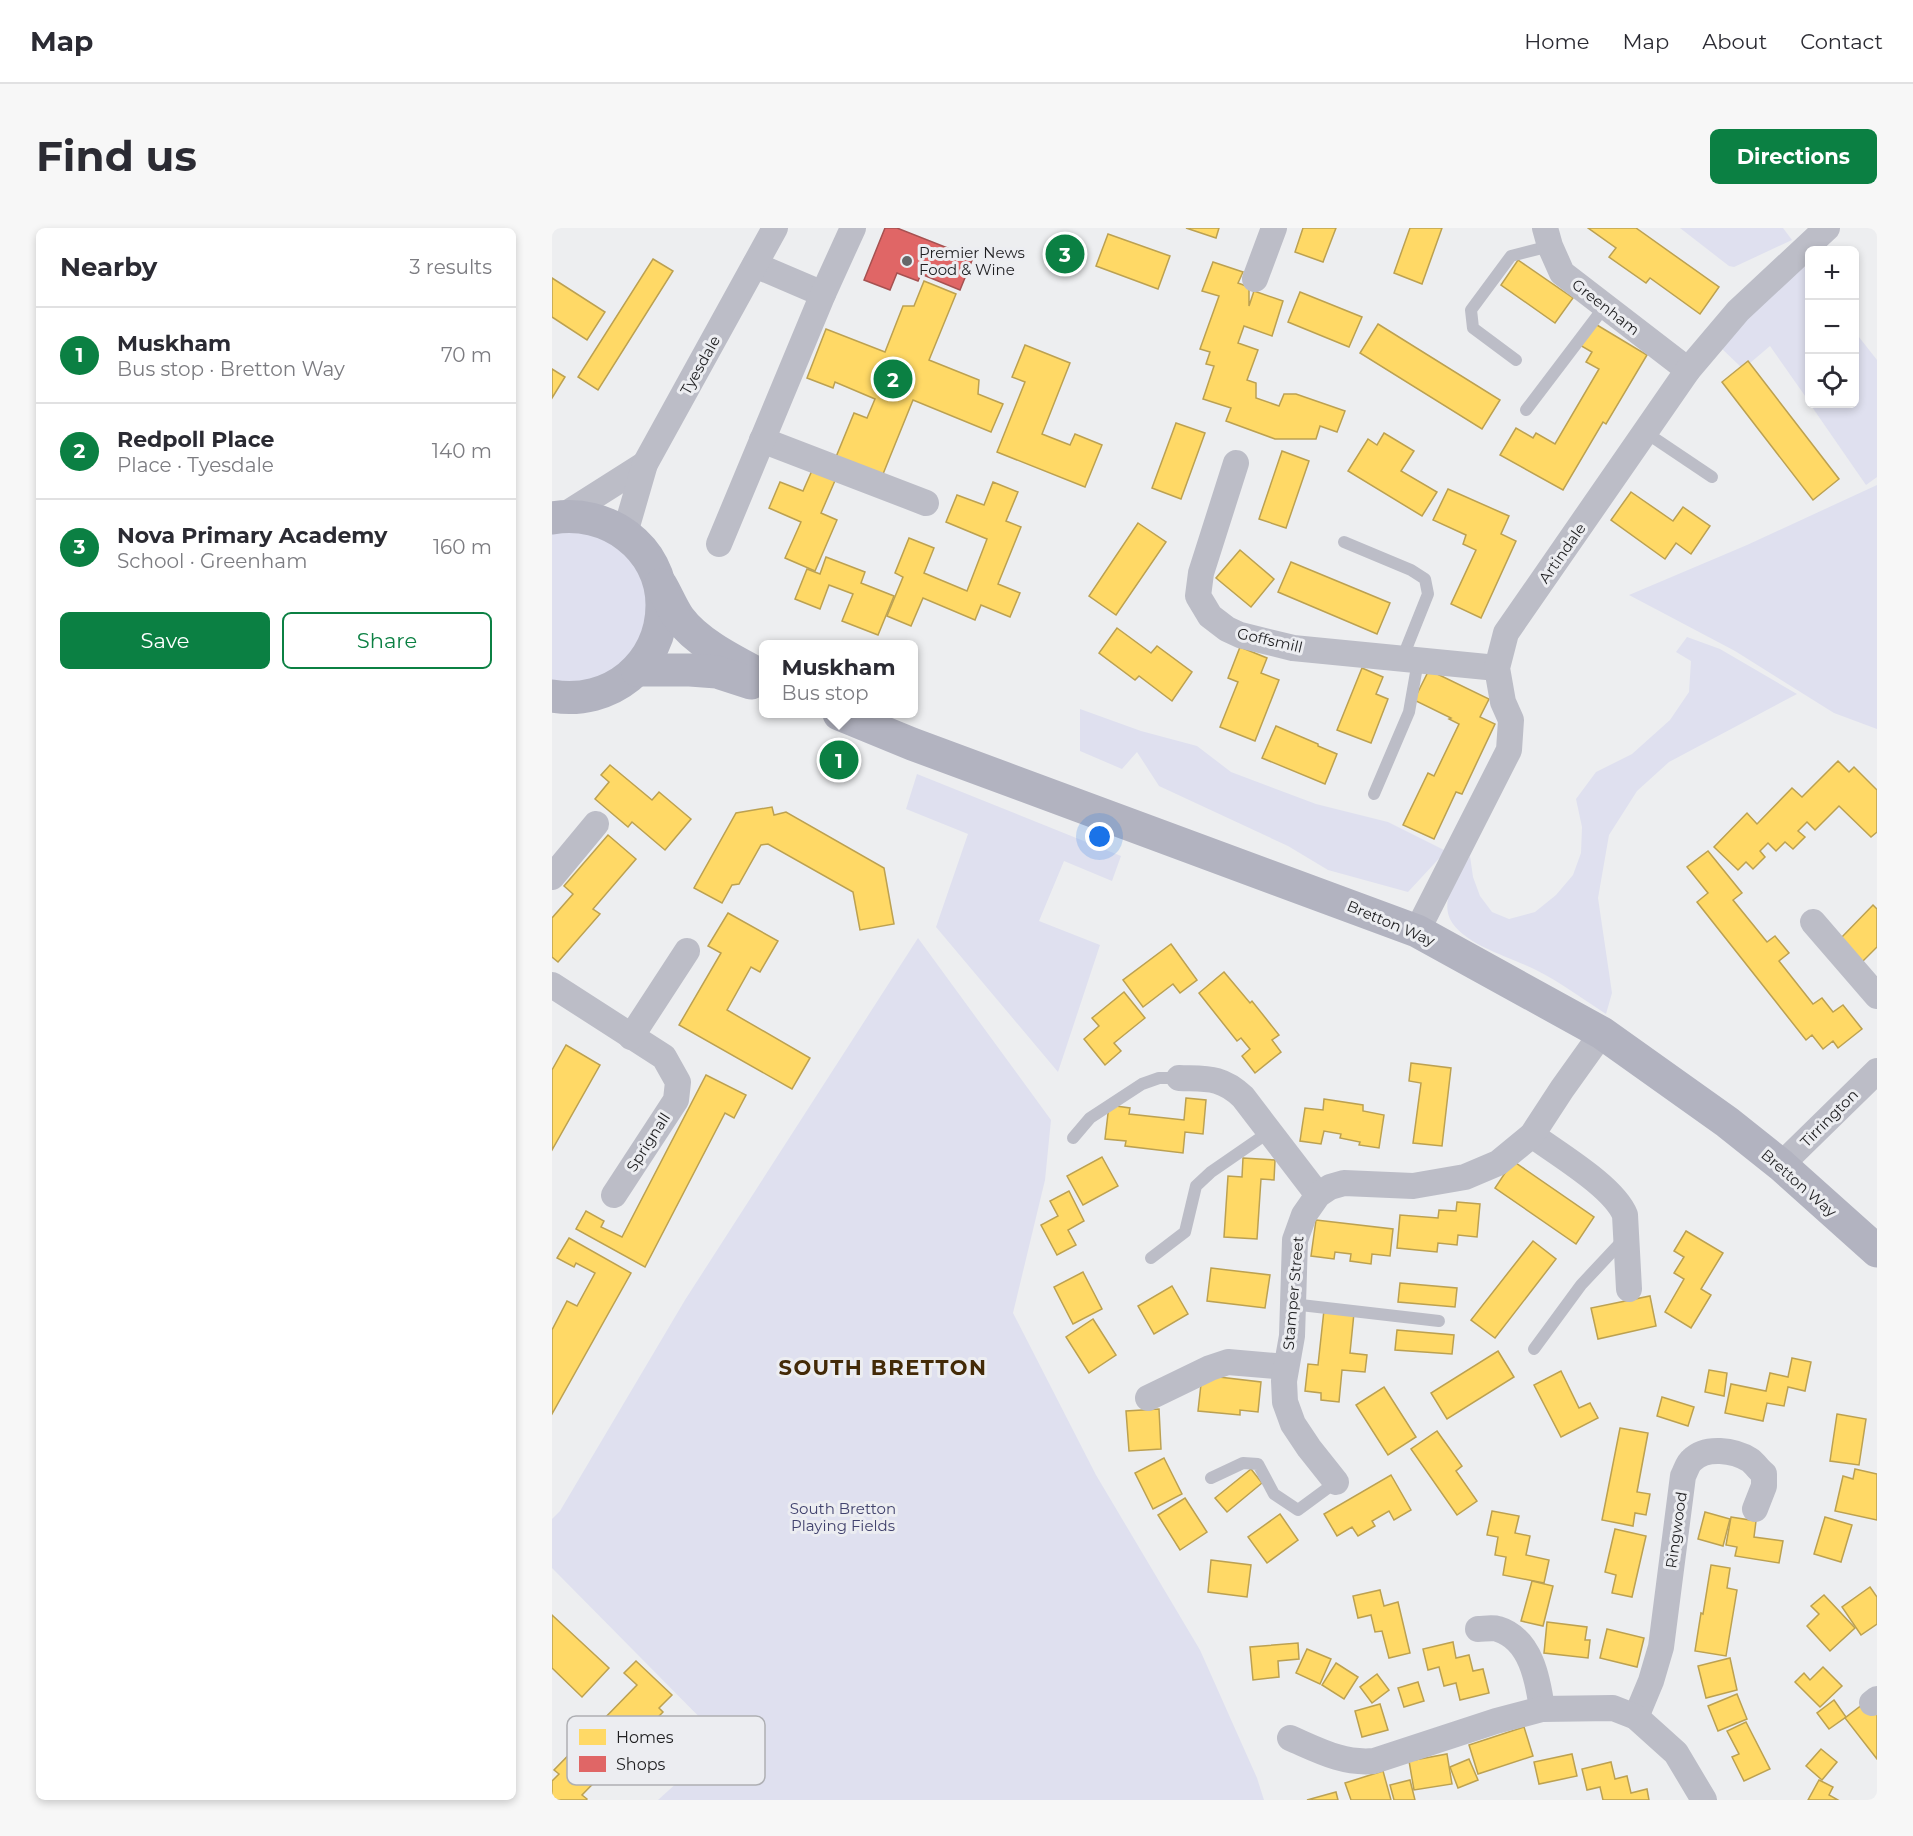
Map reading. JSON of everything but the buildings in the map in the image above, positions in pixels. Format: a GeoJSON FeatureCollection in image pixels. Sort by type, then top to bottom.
{"type":"FeatureCollection","features":[{"type":"Feature","properties":{"kind":"street","name":"Tyesdale"},"geometry":{"type":"LineString","coordinates":[[625,533],[645,464],[775,228]]}},
{"type":"Feature","properties":{"kind":"street"},"geometry":{"type":"LineString","coordinates":[[719,544],[823,294],[853,228]]}},
{"type":"Feature","properties":{"kind":"street"},"geometry":{"type":"LineString","coordinates":[[1255,279],[1274,228]]}},
{"type":"Feature","properties":{"kind":"street","name":"Artindale"},"geometry":{"type":"LineString","coordinates":[[1418,931],[1509,750],[1510,720],[1503,702],[1497,668],[1506,633],[1688,370],[1738,311],[1827,228]]}},
{"type":"Feature","properties":{"kind":"street","name":"Greenham"},"geometry":{"type":"LineString","coordinates":[[1547,237],[1562,273],[1688,370]]}},
{"type":"Feature","properties":{"kind":"street"},"geometry":{"type":"LineString","coordinates":[[755,265],[823,294]]}},
{"type":"Feature","properties":{"kind":"street"},"geometry":{"type":"LineString","coordinates":[[762,440],[926,503]]}},
{"type":"Feature","properties":{"kind":"street","name":"Goffsmill"},"geometry":{"type":"LineString","coordinates":[[1236,463],[1201,573],[1198,596],[1210,616],[1240,636],[1293,648],[1497,668]]}},
{"type":"Feature","properties":{"kind":"street","name":"Tyesdale"},"geometry":{"type":"LineString","coordinates":[[557,517],[645,464]]}},
{"type":"Feature","properties":{"kind":"street"},"geometry":{"type":"LineString","coordinates":[[557,517],[585,517],[605,522],[625,533],[645,554],[678,617],[690,630],[722,654],[759,674]]}},
{"type":"Feature","properties":{"kind":"street"},"geometry":{"type":"LineString","coordinates":[[557,701],[594,696],[617,686],[637,670],[651,651],[660,628],[662,604],[658,580]]}},
{"type":"Feature","properties":{"kind":"street"},"geometry":{"type":"LineString","coordinates":[[637,670],[717,672],[759,685]]}},
{"type":"Feature","properties":{"kind":"street","name":"Bretton Way"},"geometry":{"type":"LineString","coordinates":[[849,718],[912,744],[1418,931],[1602,1033],[1727,1122],[1781,1166],[1877,1251]]}},
{"type":"Feature","properties":{"kind":"street"},"geometry":{"type":"LineString","coordinates":[[552,877],[596,824]]}},
{"type":"Feature","properties":{"kind":"street"},"geometry":{"type":"LineString","coordinates":[[1813,922],[1877,996]]}},
{"type":"Feature","properties":{"kind":"street"},"geometry":{"type":"LineString","coordinates":[[631,1037],[687,951]]}},
{"type":"Feature","properties":{"kind":"street","name":"Sprignall"},"geometry":{"type":"LineString","coordinates":[[552,984],[664,1057],[678,1082],[676,1100],[614,1195]]}},
{"type":"Feature","properties":{"kind":"street"},"geometry":{"type":"LineString","coordinates":[[1179,1078],[1209,1079],[1232,1087],[1243,1097],[1318,1195],[1329,1187],[1344,1184],[1413,1186],[1465,1178],[1498,1163],[1532,1135],[1602,1033]]}},
{"type":"Feature","properties":{"kind":"street","name":"Tirrington"},"geometry":{"type":"LineString","coordinates":[[1781,1166],[1877,1071]]}},
{"type":"Feature","properties":{"kind":"street"},"geometry":{"type":"LineString","coordinates":[[1532,1135],[1606,1189],[1623,1208],[1629,1289]]}},
{"type":"Feature","properties":{"kind":"street","name":"Stamper Street"},"geometry":{"type":"LineString","coordinates":[[1318,1195],[1304,1215],[1296,1240],[1292,1336],[1284,1381],[1285,1402],[1293,1424],[1336,1482]]}},
{"type":"Feature","properties":{"kind":"street"},"geometry":{"type":"LineString","coordinates":[[1148,1398],[1210,1368],[1228,1362],[1286,1367]]}},
{"type":"Feature","properties":{"kind":"street","name":"Ringwood"},"geometry":{"type":"LineString","coordinates":[[1636,1717],[1651,1681],[1661,1647],[1683,1476],[1690,1461],[1699,1454],[1715,1450],[1733,1453],[1750,1461],[1764,1474],[1764,1486],[1755,1509]]}},
{"type":"Feature","properties":{"kind":"street"},"geometry":{"type":"LineString","coordinates":[[1478,1629],[1497,1629],[1512,1637],[1526,1651],[1538,1685],[1542,1709]]}},
{"type":"Feature","properties":{"kind":"street"},"geometry":{"type":"LineString","coordinates":[[1290,1738],[1337,1758],[1360,1762],[1374,1761],[1496,1721],[1542,1709],[1613,1708],[1636,1717],[1676,1753],[1704,1800]]}},
{"type":"Feature","properties":{"kind":"lane"},"geometry":{"type":"LineString","coordinates":[[1516,360],[1473,328],[1471,310],[1511,256],[1547,237]]}},
{"type":"Feature","properties":{"kind":"lane"},"geometry":{"type":"LineString","coordinates":[[1526,411],[1605,306]]}},
{"type":"Feature","properties":{"kind":"lane"},"geometry":{"type":"LineString","coordinates":[[1646,432],[1712,477]]}},
{"type":"Feature","properties":{"kind":"lane"},"geometry":{"type":"LineString","coordinates":[[1344,542],[1411,570],[1425,579],[1428,594],[1410,660],[1409,712],[1374,794]]}},
{"type":"Feature","properties":{"kind":"lane"},"geometry":{"type":"LineString","coordinates":[[1073,1138],[1090,1118],[1142,1084],[1159,1078],[1179,1078]]}},
{"type":"Feature","properties":{"kind":"lane"},"geometry":{"type":"LineString","coordinates":[[1150,1258],[1185,1232],[1196,1186],[1211,1172],[1269,1132]]}},
{"type":"Feature","properties":{"kind":"lane"},"geometry":{"type":"LineString","coordinates":[[1534,1349],[1581,1286],[1626,1237]]}},
{"type":"Feature","properties":{"kind":"lane"},"geometry":{"type":"LineString","coordinates":[[1293,1304],[1440,1321]]}},
{"type":"Feature","properties":{"kind":"lane"},"geometry":{"type":"LineString","coordinates":[[1211,1478],[1243,1463],[1258,1464],[1274,1494],[1298,1510],[1336,1482]]}},
{"type":"Feature","properties":{"kind":"green space"},"geometry":{"type":"Polygon","coordinates":[[[1680,228],[1783,228],[1792,240],[1734,267],[1729,266],[1680,228]]]}},
{"type":"Feature","properties":{"kind":"green space"},"geometry":{"type":"Polygon","coordinates":[[[1805,266],[1805,396],[1770,346],[1743,369],[1719,346],[1800,268],[1805,266]]]}},
{"type":"Feature","properties":{"kind":"green space"},"geometry":{"type":"Polygon","coordinates":[[[1859,337],[1877,360],[1877,477],[1866,485],[1813,408],[1859,408],[1859,337]]]}},
{"type":"Feature","properties":{"kind":"green space"},"geometry":{"type":"Polygon","coordinates":[[[1877,485],[1877,729],[1834,713],[1735,651],[1629,595],[1747,545],[1877,485]]]}},
{"type":"Feature","properties":{"kind":"green space"},"geometry":{"type":"Polygon","coordinates":[[[585,517],[659,580],[637,670],[552,696],[552,518],[585,517]]]}},
{"type":"Feature","properties":{"kind":"green space"},"geometry":{"type":"Polygon","coordinates":[[[1687,637],[1720,649],[1797,694],[1669,762],[1637,791],[1609,835],[1598,898],[1612,993],[1606,1014],[1545,975],[1465,936],[1450,919],[1449,894],[1470,856],[1473,877],[1480,896],[1492,912],[1509,919],[1535,912],[1556,895],[1573,875],[1581,853],[1582,827],[1576,799],[1596,772],[1632,754],[1670,720],[1689,692],[1691,661],[1676,652],[1687,637]]]}},
{"type":"Feature","properties":{"kind":"green space"},"geometry":{"type":"Polygon","coordinates":[[[1080,709],[1141,731],[1197,746],[1231,772],[1316,804],[1388,822],[1446,851],[1408,892],[1328,870],[1288,846],[1159,786],[1137,752],[1122,769],[1080,751],[1080,709]]]}},
{"type":"Feature","properties":{"kind":"green space"},"geometry":{"type":"Polygon","coordinates":[[[917,774],[1121,856],[1112,881],[1064,861],[1039,921],[1100,945],[1058,1072],[936,927],[968,834],[906,809],[917,774]]]}},
{"type":"Feature","properties":{"kind":"green space","name":"South Bretton Playing Fields"},"geometry":{"type":"Polygon","coordinates":[[[918,938],[1051,1120],[1045,1180],[1013,1313],[1096,1475],[1200,1650],[1257,1778],[1264,1800],[658,1800],[675,1785],[765,1785],[765,1716],[698,1716],[552,1568],[552,1519],[560,1511],[685,1300],[918,938]]]}},
{"type":"Feature","properties":{"kind":"place","name":"Nova Primary Academy"},"geometry":{"type":"Point","coordinates":[1065,254]}},
{"type":"Feature","properties":{"kind":"place","name":"Premier News Food & Wine"},"geometry":{"type":"Point","coordinates":[907,261]}},
{"type":"Feature","properties":{"kind":"place","name":"Redpoll Place"},"geometry":{"type":"Point","coordinates":[893,379]}},
{"type":"Feature","properties":{"kind":"place","name":"Muskham"},"geometry":{"type":"Point","coordinates":[839,760]}},
{"type":"Feature","properties":{"kind":"district","name":"SOUTH BRETTON"},"geometry":{"type":"Point","coordinates":[883,1367]}}]}
